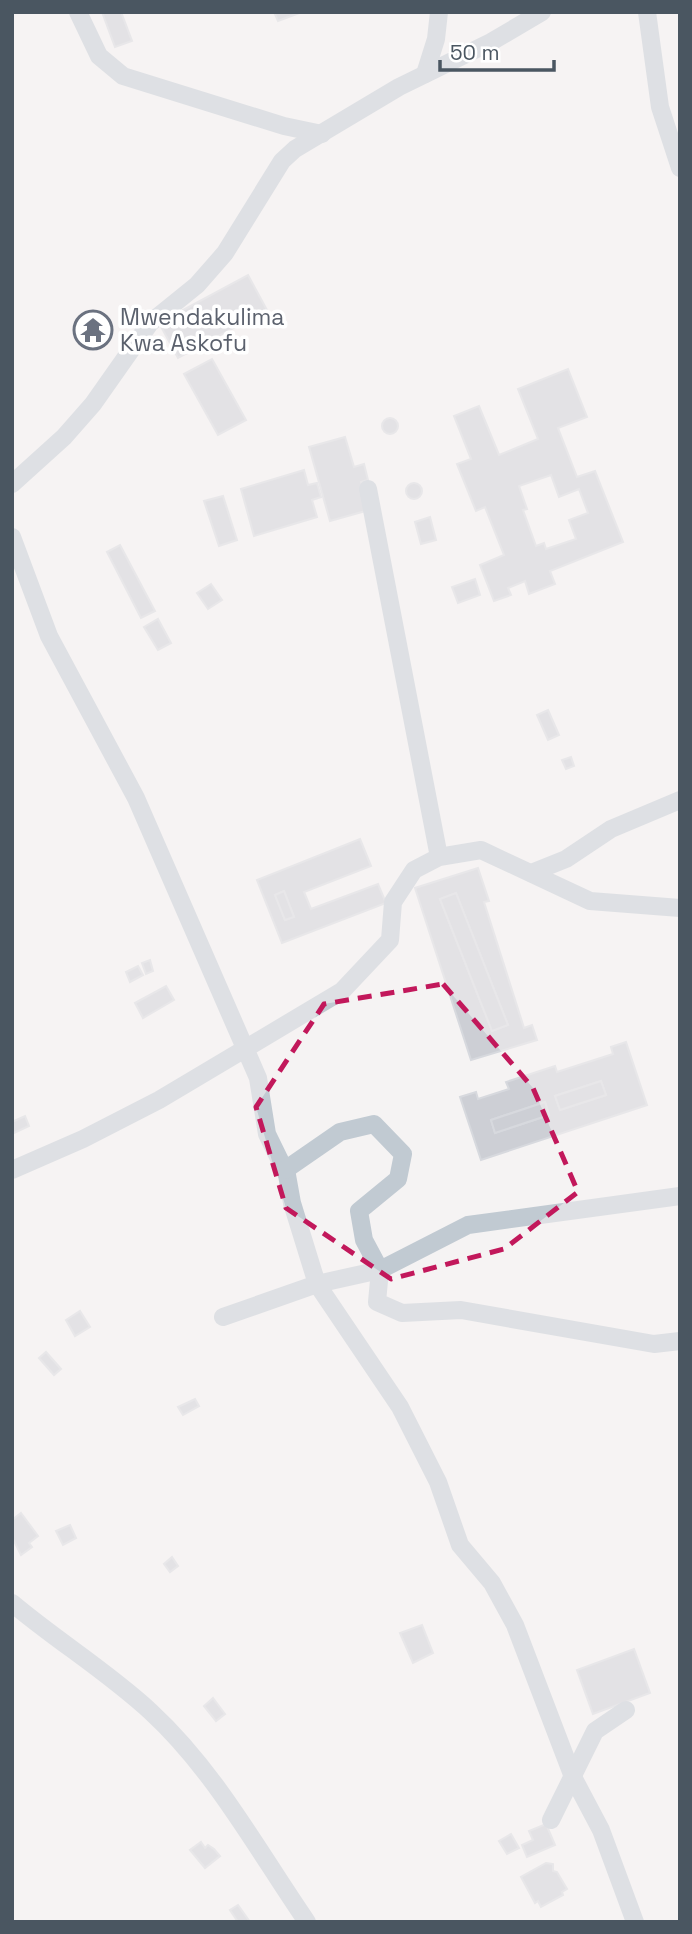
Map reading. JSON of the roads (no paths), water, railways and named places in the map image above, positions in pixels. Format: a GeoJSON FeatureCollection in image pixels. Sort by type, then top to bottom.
{"type":"FeatureCollection","features":[{"type":"Feature","properties":{"kind":"street"},"geometry":{"type":"LineString","coordinates":[[78,12],[99,56],[123,76],[284,126],[322,134]]}},
{"type":"Feature","properties":{"kind":"street"},"geometry":{"type":"LineString","coordinates":[[425,74],[436,39],[439,12]]}},
{"type":"Feature","properties":{"kind":"street"},"geometry":{"type":"LineString","coordinates":[[12,484],[64,437],[93,404],[150,323],[197,285],[225,253],[282,161],[295,149],[425,74],[491,43],[542,12]]}},
{"type":"Feature","properties":{"kind":"street"},"geometry":{"type":"LineString","coordinates":[[648,12],[660,107],[680,168]]}},
{"type":"Feature","properties":{"kind":"street"},"geometry":{"type":"LineString","coordinates":[[368,489],[439,857]]}},
{"type":"Feature","properties":{"kind":"street"},"geometry":{"type":"LineString","coordinates":[[12,537],[49,636],[136,798],[258,1078],[267,1134],[285,1170],[317,1284],[400,1407],[438,1482],[460,1545],[492,1583],[515,1625],[573,1777],[601,1830],[635,1922]]}},
{"type":"Feature","properties":{"kind":"street"},"geometry":{"type":"LineString","coordinates":[[531,873],[566,859],[611,829],[680,800]]}},
{"type":"Feature","properties":{"kind":"street"},"geometry":{"type":"LineString","coordinates":[[12,1170],[83,1139],[245,1051],[342,991],[390,940],[393,902],[414,870],[439,857],[481,850],[590,901],[680,908]]}},
{"type":"Feature","properties":{"kind":"street"},"geometry":{"type":"LineString","coordinates":[[285,1170],[340,1132],[374,1124],[403,1154],[398,1179],[359,1211],[364,1240],[380,1270],[377,1301],[402,1313],[461,1310],[654,1344],[680,1341]]}},
{"type":"Feature","properties":{"kind":"street"},"geometry":{"type":"LineString","coordinates":[[223,1317],[317,1284],[380,1270],[468,1225],[680,1196]]}},
{"type":"Feature","properties":{"kind":"street"},"geometry":{"type":"LineString","coordinates":[[12,1603],[163,1724],[226,1801],[307,1922]]}},
{"type":"Feature","properties":{"kind":"street"},"geometry":{"type":"LineString","coordinates":[[551,1820],[594,1731],[626,1710]]}},
{"type":"Feature","properties":{"kind":"place","name":"Mwendakulima Kwa Askofu"},"geometry":{"type":"Point","coordinates":[93,330]}}]}
